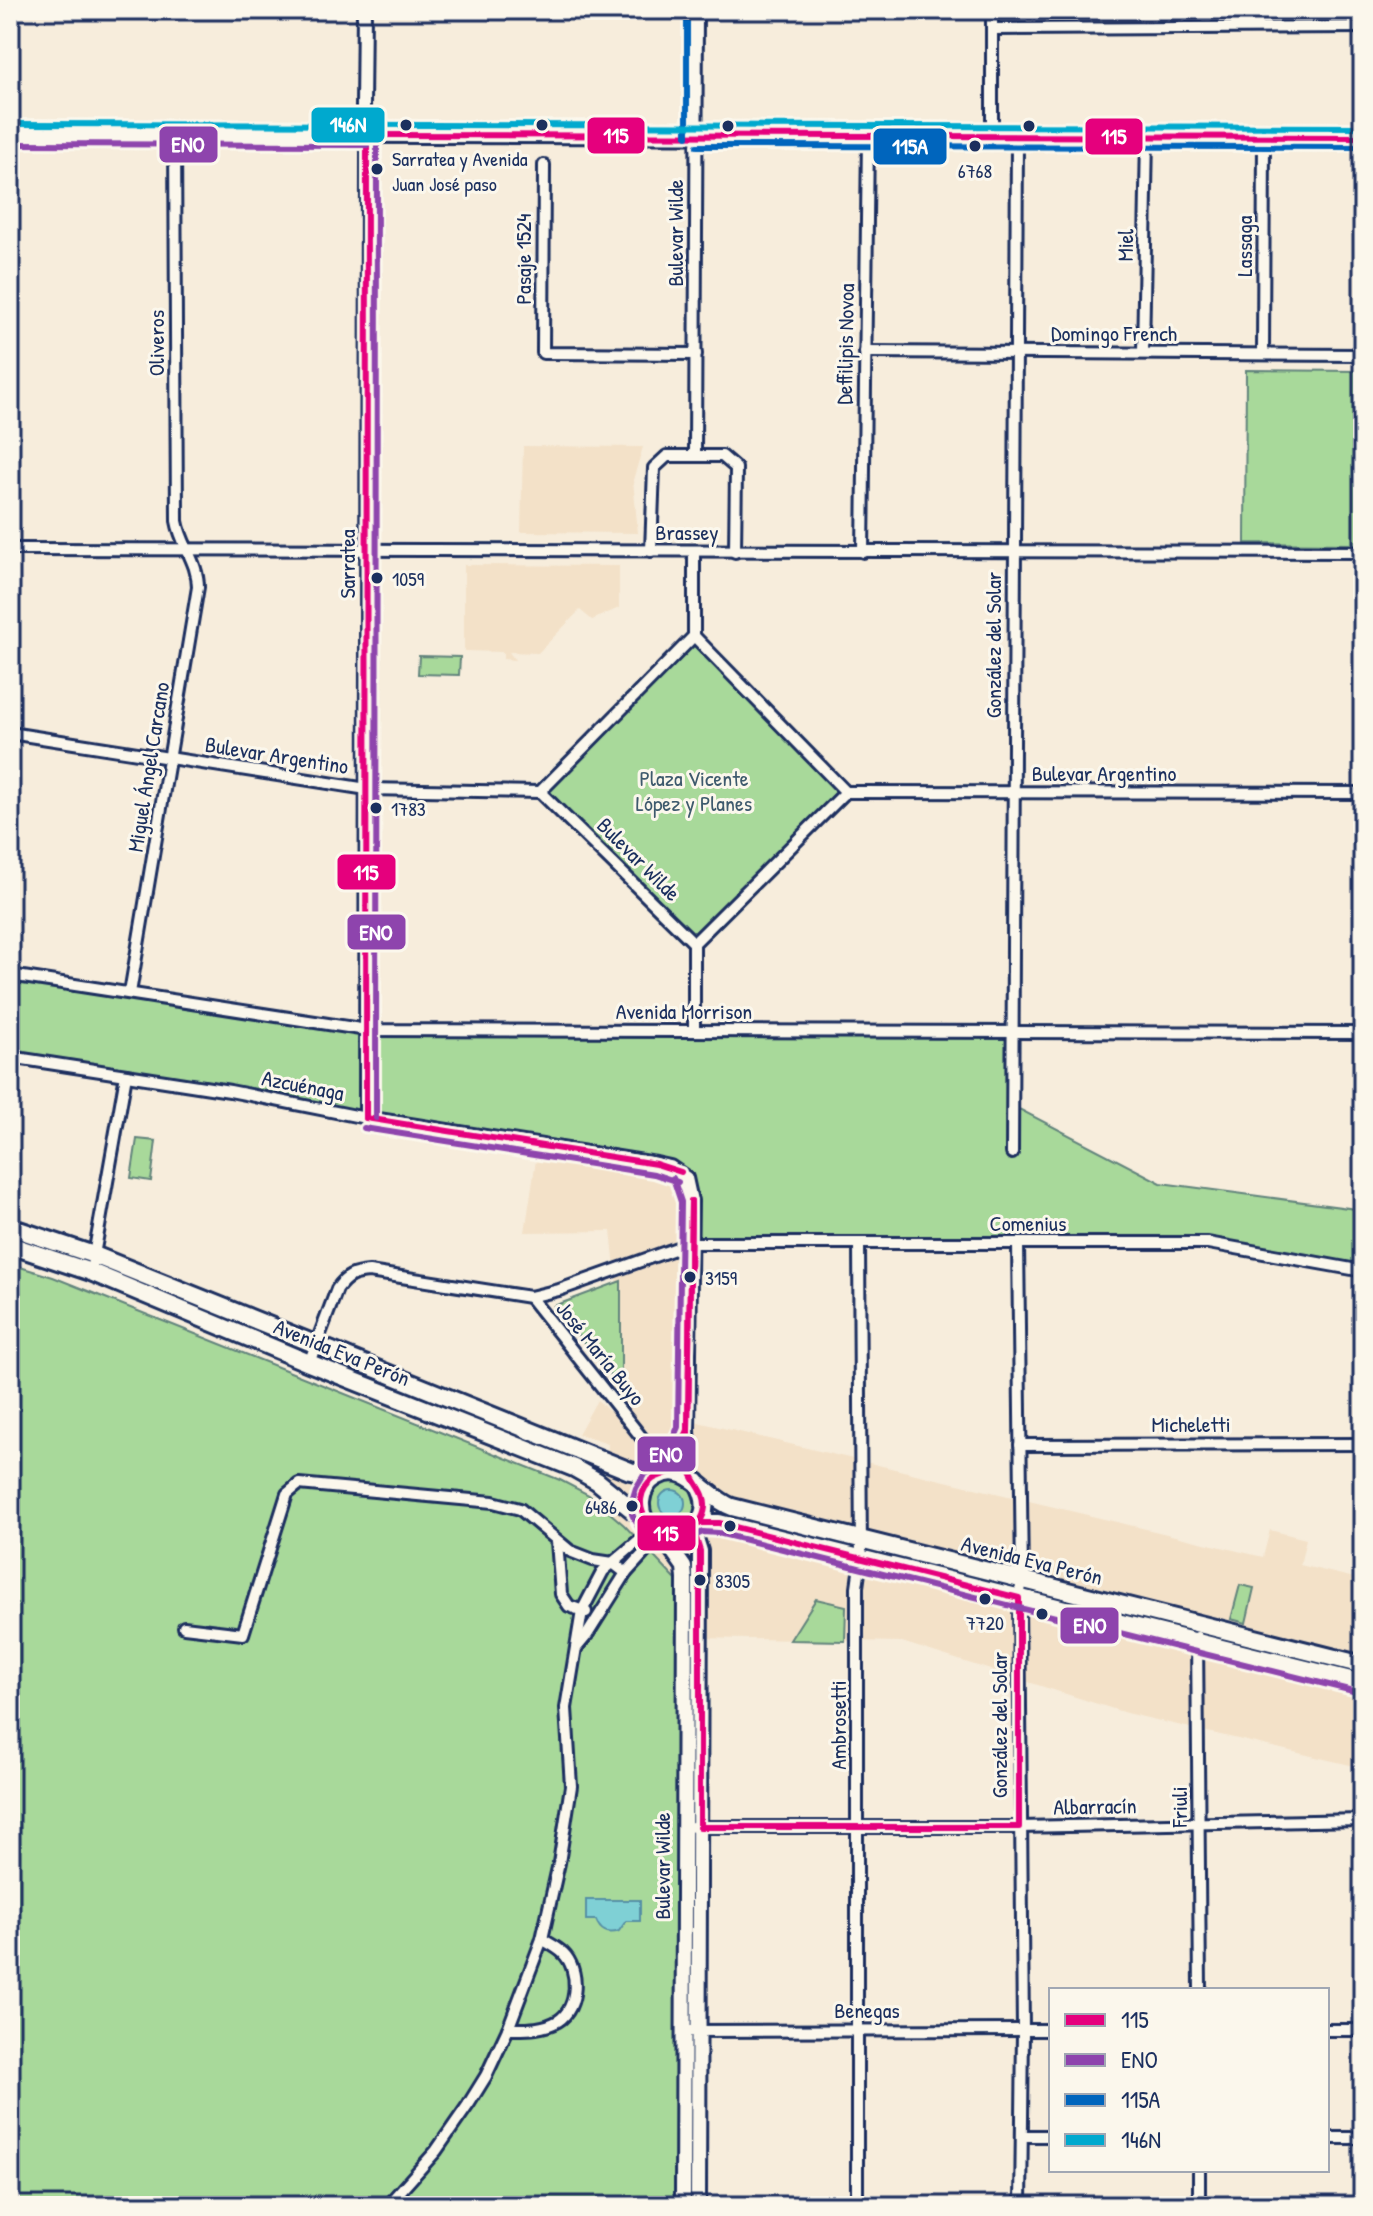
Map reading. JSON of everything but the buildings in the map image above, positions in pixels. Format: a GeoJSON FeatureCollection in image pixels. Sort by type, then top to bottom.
{"type":"FeatureCollection","features":[{"type":"Feature","properties":{"kind":"main road"},"geometry":{"type":"LineString","coordinates":[[10,134],[1363,137]]}},
{"type":"Feature","properties":{"kind":"main road","name":"Avenida Eva Perón"},"geometry":{"type":"LineString","coordinates":[[10,1227],[94,1255],[619,1467],[665,1473]]}},
{"type":"Feature","properties":{"kind":"main road","name":"Avenida Eva Perón"},"geometry":{"type":"LineString","coordinates":[[10,1245],[91,1272],[574,1468],[597,1481],[652,1530]]}},
{"type":"Feature","properties":{"kind":"main road"},"geometry":{"type":"LineString","coordinates":[[665,1473],[693,1479],[705,1502],[696,1526],[682,1534],[652,1530],[641,1510],[644,1490],[665,1473]]}},
{"type":"Feature","properties":{"kind":"main road","name":"Avenida Eva Perón"},"geometry":{"type":"LineString","coordinates":[[693,1479],[732,1507],[1363,1665]]}},
{"type":"Feature","properties":{"kind":"main road","name":"Avenida Eva Perón"},"geometry":{"type":"LineString","coordinates":[[696,1526],[719,1523],[1363,1683]]}},
{"type":"Feature","properties":{"kind":"main road","name":"Bulevar Wilde"},"geometry":{"type":"LineString","coordinates":[[683,2206],[700,1827],[700,1551],[696,1526]]}},
{"type":"Feature","properties":{"kind":"main road","name":"Bulevar Wilde"},"geometry":{"type":"LineString","coordinates":[[652,1530],[684,1567],[685,1579],[684,1827],[698,2206]]}},
{"type":"Feature","properties":{"kind":"street","name":"Sarratea"},"geometry":{"type":"LineString","coordinates":[[364,10],[363,107],[367,135],[366,1118]]}},
{"type":"Feature","properties":{"kind":"street","name":"Bulevar Wilde"},"geometry":{"type":"LineString","coordinates":[[695,456],[697,10]]}},
{"type":"Feature","properties":{"kind":"street"},"geometry":{"type":"LineString","coordinates":[[992,10],[992,137]]}},
{"type":"Feature","properties":{"kind":"street"},"geometry":{"type":"LineString","coordinates":[[992,29],[1363,27]]}},
{"type":"Feature","properties":{"kind":"street","name":"Oliveros"},"geometry":{"type":"LineString","coordinates":[[175,135],[177,521],[186,549]]}},
{"type":"Feature","properties":{"kind":"street","name":"Deffilipis Novoa"},"geometry":{"type":"LineString","coordinates":[[863,552],[868,137]]}},
{"type":"Feature","properties":{"kind":"street","name":"González del Solar"},"geometry":{"type":"LineString","coordinates":[[1012,1153],[1017,137]]}},
{"type":"Feature","properties":{"kind":"street","name":"Miel"},"geometry":{"type":"LineString","coordinates":[[1143,353],[1147,137]]}},
{"type":"Feature","properties":{"kind":"street","name":"Lassaga"},"geometry":{"type":"LineString","coordinates":[[1263,354],[1264,137]]}},
{"type":"Feature","properties":{"kind":"street","name":"Pasaje 1524"},"geometry":{"type":"LineString","coordinates":[[544,165],[543,353],[696,354]]}},
{"type":"Feature","properties":{"kind":"street","name":"Domingo French"},"geometry":{"type":"LineString","coordinates":[[865,352],[1363,355]]}},
{"type":"Feature","properties":{"kind":"street"},"geometry":{"type":"LineString","coordinates":[[651,551],[654,468],[667,456],[722,456],[736,468],[735,552]]}},
{"type":"Feature","properties":{"kind":"street","name":"Brassey"},"geometry":{"type":"LineString","coordinates":[[10,549],[1363,552]]}},
{"type":"Feature","properties":{"kind":"street","name":"Miguel Ángel Carcano"},"geometry":{"type":"LineString","coordinates":[[130,993],[198,587],[195,564],[186,549]]}},
{"type":"Feature","properties":{"kind":"street"},"geometry":{"type":"LineString","coordinates":[[694,551],[694,636],[846,792],[694,943],[694,1031]]}},
{"type":"Feature","properties":{"kind":"street"},"geometry":{"type":"LineString","coordinates":[[540,792],[694,636]]}},
{"type":"Feature","properties":{"kind":"street","name":"Bulevar Argentino"},"geometry":{"type":"LineString","coordinates":[[10,733],[367,789],[540,792]]}},
{"type":"Feature","properties":{"kind":"street","name":"Bulevar Wilde"},"geometry":{"type":"LineString","coordinates":[[540,792],[694,943]]}},
{"type":"Feature","properties":{"kind":"street","name":"Bulevar Argentino"},"geometry":{"type":"LineString","coordinates":[[846,792],[1363,793]]}},
{"type":"Feature","properties":{"kind":"street","name":"Avenida Morrison"},"geometry":{"type":"LineString","coordinates":[[10,975],[367,1030],[1363,1033]]}},
{"type":"Feature","properties":{"kind":"street","name":"Azcuénaga"},"geometry":{"type":"LineString","coordinates":[[10,1057],[230,1091],[366,1118],[656,1164],[681,1172],[690,1189],[691,1243]]}},
{"type":"Feature","properties":{"kind":"street"},"geometry":{"type":"LineString","coordinates":[[91,1272],[126,1075]]}},
{"type":"Feature","properties":{"kind":"street"},"geometry":{"type":"LineString","coordinates":[[691,1243],[688,1429],[693,1479]]}},
{"type":"Feature","properties":{"kind":"street","name":"Comenius"},"geometry":{"type":"LineString","coordinates":[[530,1297],[586,1281],[691,1243],[1208,1243],[1363,1271]]}},
{"type":"Feature","properties":{"kind":"street","name":"Ambrosetti"},"geometry":{"type":"LineString","coordinates":[[857,2206],[857,1587],[861,1558],[859,1243]]}},
{"type":"Feature","properties":{"kind":"street","name":"González del Solar"},"geometry":{"type":"LineString","coordinates":[[1018,1243],[1022,1580],[1019,1598],[1023,2030],[1021,2206]]}},
{"type":"Feature","properties":{"kind":"street"},"geometry":{"type":"LineString","coordinates":[[309,1363],[337,1289],[344,1279],[354,1273],[377,1273],[530,1297]]}},
{"type":"Feature","properties":{"kind":"street","name":"José María Buyo"},"geometry":{"type":"LineString","coordinates":[[530,1297],[665,1473]]}},
{"type":"Feature","properties":{"kind":"street"},"geometry":{"type":"LineString","coordinates":[[665,1473],[688,1429]]}},
{"type":"Feature","properties":{"kind":"street","name":"Micheletti"},"geometry":{"type":"LineString","coordinates":[[1020,1445],[1363,1444]]}},
{"type":"Feature","properties":{"kind":"street"},"geometry":{"type":"LineString","coordinates":[[184,1627],[243,1634],[287,1494],[299,1484],[493,1502],[520,1509],[570,1551],[593,1560],[613,1563],[626,1573]]}},
{"type":"Feature","properties":{"kind":"street"},"geometry":{"type":"LineString","coordinates":[[387,2206],[436,2151],[468,2105],[486,2076],[508,2029],[542,1939],[559,1863],[571,1786],[566,1708],[582,1611],[603,1571],[652,1530]]}},
{"type":"Feature","properties":{"kind":"street"},"geometry":{"type":"LineString","coordinates":[[577,1647],[626,1573],[647,1550],[652,1530]]}},
{"type":"Feature","properties":{"kind":"street"},"geometry":{"type":"LineString","coordinates":[[557,1541],[561,1594],[569,1606],[597,1618]]}},
{"type":"Feature","properties":{"kind":"street","name":"Friuli"},"geometry":{"type":"LineString","coordinates":[[1195,1623],[1198,1642],[1200,1988]]}},
{"type":"Feature","properties":{"kind":"street","name":"Albarracín"},"geometry":{"type":"LineString","coordinates":[[684,1827],[1019,1827],[1363,1820]]}},
{"type":"Feature","properties":{"kind":"street"},"geometry":{"type":"LineString","coordinates":[[508,2029],[535,2029],[561,2020],[573,2002],[575,1971],[564,1953],[542,1939]]}},
{"type":"Feature","properties":{"kind":"street","name":"Benegas"},"geometry":{"type":"LineString","coordinates":[[691,2031],[1049,2030]]}},
{"type":"Feature","properties":{"kind":"street"},"geometry":{"type":"LineString","coordinates":[[1329,2030],[1363,2030]]}},
{"type":"Feature","properties":{"kind":"street"},"geometry":{"type":"LineString","coordinates":[[1022,2136],[1049,2136]]}},
{"type":"Feature","properties":{"kind":"street"},"geometry":{"type":"LineString","coordinates":[[1329,2138],[1363,2138]]}},
{"type":"Feature","properties":{"kind":"street"},"geometry":{"type":"LineString","coordinates":[[1199,2172],[1199,2206]]}},
{"type":"Feature","properties":{"kind":"shaded area"},"geometry":{"type":"Polygon","coordinates":[[[523,446],[643,447],[633,480],[638,533],[521,532],[523,446]]]}},
{"type":"Feature","properties":{"kind":"shaded area"},"geometry":{"type":"Polygon","coordinates":[[[464,565],[619,566],[619,608],[592,620],[580,610],[538,653],[509,652],[515,660],[503,659],[503,652],[464,651],[464,565]]]}},
{"type":"Feature","properties":{"kind":"shaded area"},"geometry":{"type":"Polygon","coordinates":[[[537,1153],[665,1173],[679,1191],[677,1417],[1263,1557],[1270,1530],[1306,1539],[1300,1565],[1363,1580],[1363,1768],[1126,1713],[902,1642],[700,1638],[605,1506],[608,1444],[578,1434],[597,1400],[610,1412],[617,1285],[611,1231],[525,1232],[537,1153]]]}},
{"type":"Feature","properties":{"kind":"green space"},"geometry":{"type":"Polygon","coordinates":[[[1246,370],[1363,371],[1363,537],[1356,544],[1245,543],[1246,370]]]}},
{"type":"Feature","properties":{"kind":"green space","name":"Plaza Vicente López y Planes"},"geometry":{"type":"Polygon","coordinates":[[[694,636],[846,792],[694,943],[540,792],[694,636]]]}},
{"type":"Feature","properties":{"kind":"green space"},"geometry":{"type":"Polygon","coordinates":[[[419,656],[460,657],[459,675],[418,674],[419,656]]]}},
{"type":"Feature","properties":{"kind":"green space"},"geometry":{"type":"Polygon","coordinates":[[[10,975],[367,1030],[1014,1032],[1013,1106],[1161,1183],[1363,1210],[1363,1271],[1208,1243],[691,1243],[681,1172],[10,1057],[10,975]]]}},
{"type":"Feature","properties":{"kind":"green space"},"geometry":{"type":"Polygon","coordinates":[[[137,1139],[156,1141],[151,1181],[131,1178],[137,1139]]]}},
{"type":"Feature","properties":{"kind":"green space"},"geometry":{"type":"Polygon","coordinates":[[[10,1264],[53,1277],[560,1480],[589,1495],[624,1525],[676,1580],[678,1998],[674,2206],[10,2206],[10,1264]]]}},
{"type":"Feature","properties":{"kind":"green space"},"geometry":{"type":"Polygon","coordinates":[[[621,1281],[621,1388],[554,1306],[621,1281]]]}},
{"type":"Feature","properties":{"kind":"green space"},"geometry":{"type":"Polygon","coordinates":[[[657,1476],[697,1482],[699,1523],[654,1530],[644,1490],[657,1476]]]}},
{"type":"Feature","properties":{"kind":"green space"},"geometry":{"type":"Polygon","coordinates":[[[1240,1585],[1254,1588],[1246,1623],[1231,1619],[1240,1585]]]}},
{"type":"Feature","properties":{"kind":"green space"},"geometry":{"type":"Polygon","coordinates":[[[816,1599],[846,1606],[845,1641],[790,1640],[816,1599]]]}},
{"type":"Feature","properties":{"kind":"water"},"geometry":{"type":"Polygon","coordinates":[[[672,1490],[681,1494],[685,1503],[681,1512],[672,1516],[663,1512],[659,1503],[663,1494],[672,1490]]]}},
{"type":"Feature","properties":{"kind":"water"},"geometry":{"type":"Polygon","coordinates":[[[586,1900],[640,1900],[640,1921],[626,1921],[619,1931],[605,1931],[596,1920],[586,1920],[586,1900]]]}},
{"type":"Feature","properties":{"kind":"transit line","name":"115A"},"geometry":{"type":"LineString","coordinates":[[687,10],[687,136]]}},
{"type":"Feature","properties":{"kind":"transit line","name":"146N"},"geometry":{"type":"LineString","coordinates":[[10,124],[1363,127]]}},
{"type":"Feature","properties":{"kind":"transit line","name":"115"},"geometry":{"type":"LineString","coordinates":[[367,135],[1363,137]]}},
{"type":"Feature","properties":{"kind":"transit line","name":"115"},"geometry":{"type":"LineString","coordinates":[[366,1118],[367,135]]}},
{"type":"Feature","properties":{"kind":"transit line","name":"ENO"},"geometry":{"type":"LineString","coordinates":[[376,1118],[377,135]]}},
{"type":"Feature","properties":{"kind":"transit line","name":"ENO"},"geometry":{"type":"LineString","coordinates":[[10,144],[367,145]]}},
{"type":"Feature","properties":{"kind":"transit line","name":"115A"},"geometry":{"type":"LineString","coordinates":[[697,146],[1363,147]]}},
{"type":"Feature","properties":{"kind":"transit line","name":"115"},"geometry":{"type":"LineString","coordinates":[[366,1118],[656,1164],[681,1172]]}},
{"type":"Feature","properties":{"kind":"transit line","name":"ENO"},"geometry":{"type":"LineString","coordinates":[[364,1128],[654,1174],[678,1182]]}},
{"type":"Feature","properties":{"kind":"transit line","name":"ENO"},"geometry":{"type":"LineString","coordinates":[[673,1178],[681,1202],[678,1427],[662,1464],[644,1475],[632,1501],[632,1514],[646,1536],[663,1544],[677,1544],[703,1532],[718,1533],[1361,1693]]}},
{"type":"Feature","properties":{"kind":"transit line","name":"115"},"geometry":{"type":"LineString","coordinates":[[688,1430],[691,1201]]}},
{"type":"Feature","properties":{"kind":"transit line","name":"115"},"geometry":{"type":"LineString","coordinates":[[688,1430],[691,1201]]}},
{"type":"Feature","properties":{"kind":"transit line","name":"115"},"geometry":{"type":"LineString","coordinates":[[688,1430],[690,1468],[704,1497],[704,1511],[700,1522],[688,1531],[675,1534],[663,1532],[646,1519],[641,1499],[653,1479],[670,1472],[688,1430]]}},
{"type":"Feature","properties":{"kind":"transit line","name":"115"},"geometry":{"type":"LineString","coordinates":[[693,1529],[700,1551],[700,1827],[1019,1827],[1019,1598],[719,1523],[699,1523]]}},
{"type":"Feature","properties":{"kind":"place","name":"6768"},"geometry":{"type":"Point","coordinates":[975,146]}},
{"type":"Feature","properties":{"kind":"place","name":"Sarratea y Avenida Juan José paso"},"geometry":{"type":"Point","coordinates":[377,169]}},
{"type":"Feature","properties":{"kind":"place","name":"1059"},"geometry":{"type":"Point","coordinates":[377,578]}},
{"type":"Feature","properties":{"kind":"place","name":"1783"},"geometry":{"type":"Point","coordinates":[376,808]}},
{"type":"Feature","properties":{"kind":"place","name":"3159"},"geometry":{"type":"Point","coordinates":[690,1277]}},
{"type":"Feature","properties":{"kind":"place","name":"6486"},"geometry":{"type":"Point","coordinates":[632,1506]}},
{"type":"Feature","properties":{"kind":"place","name":"8305"},"geometry":{"type":"Point","coordinates":[700,1580]}},
{"type":"Feature","properties":{"kind":"place","name":"7720"},"geometry":{"type":"Point","coordinates":[985,1599]}}]}
